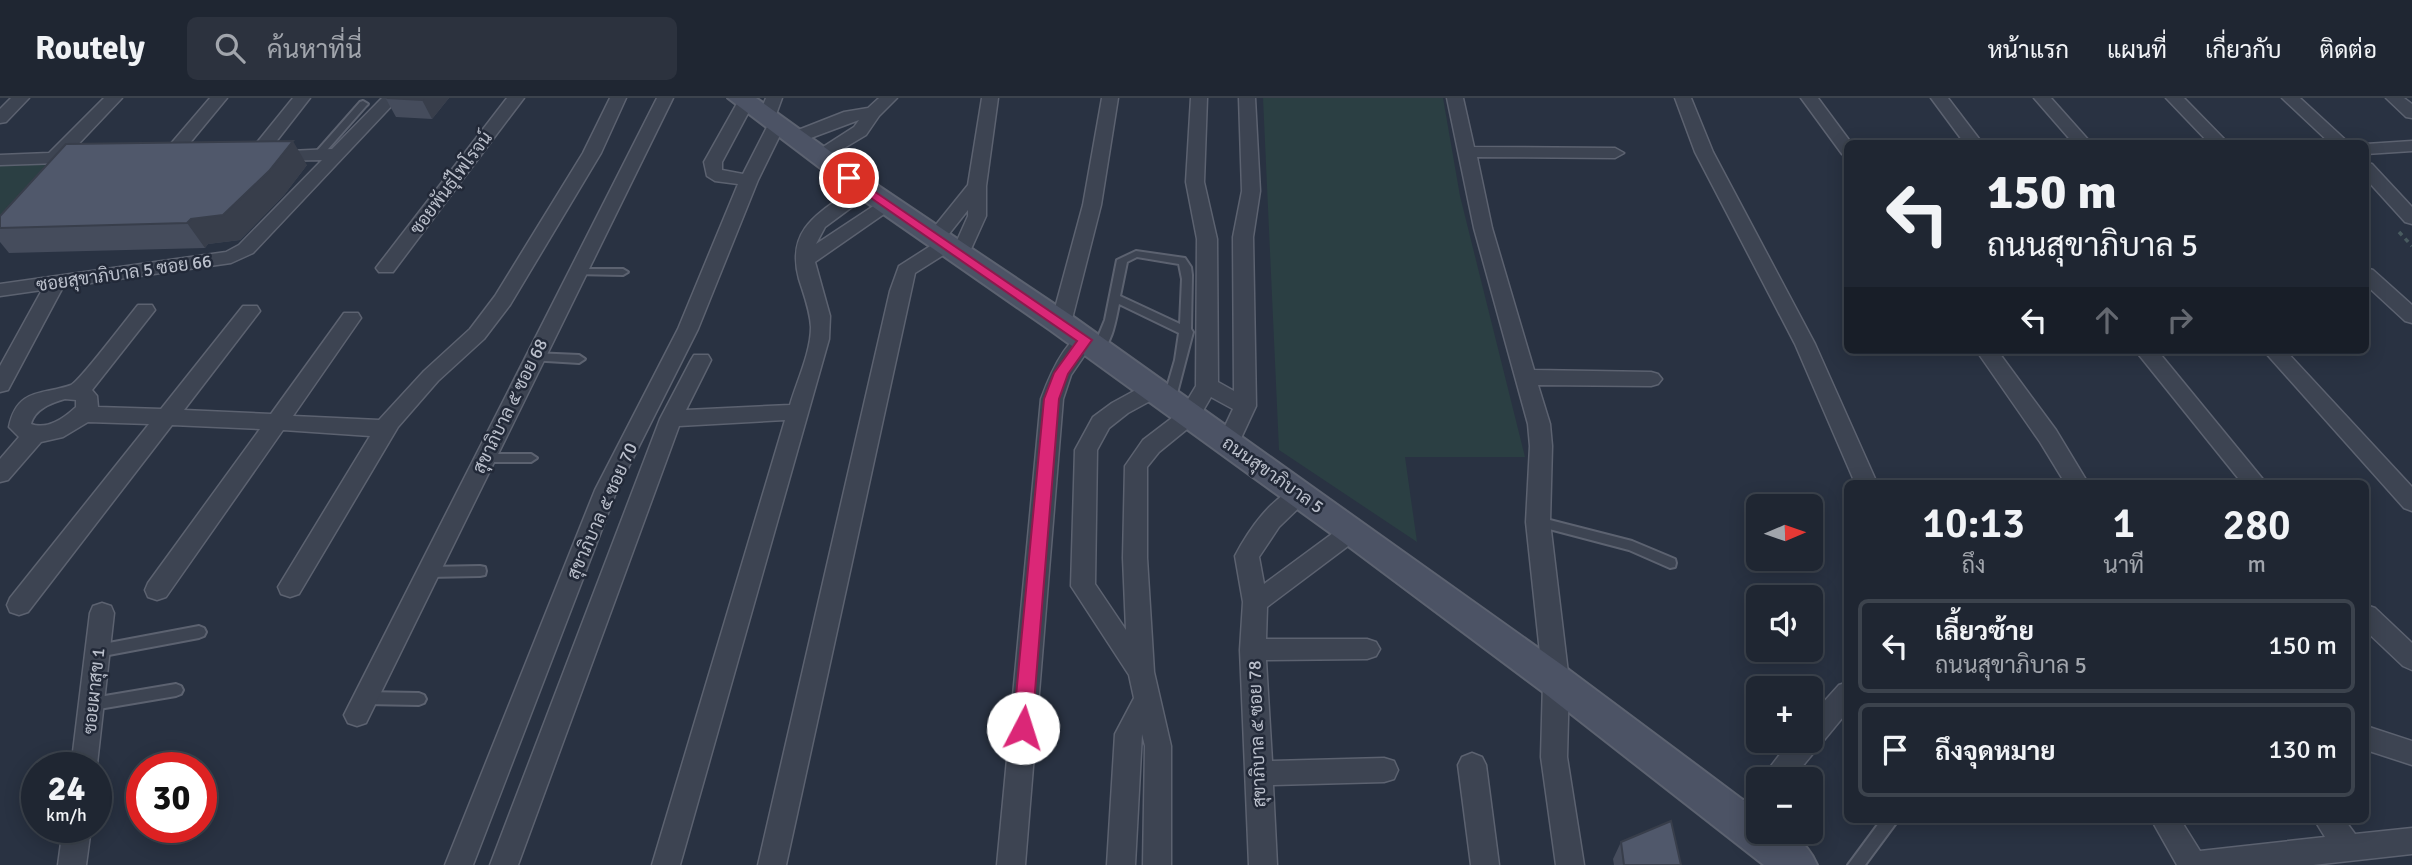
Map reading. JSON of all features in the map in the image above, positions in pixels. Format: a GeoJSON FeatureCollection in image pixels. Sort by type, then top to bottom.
{"type":"FeatureCollection","features":[{"type":"Feature","properties":{"kind":"main road","name":"ถนนสุขาภิบาล 5"},"geometry":{"type":"LineString","coordinates":[[774,119],[876,197],[1082,338],[1556,681],[1746,810]]}},
{"type":"Feature","properties":{"kind":"main road","name":"ถนนสุขาภิบาล 5"},"geometry":{"type":"LineString","coordinates":[[1778,844],[1796,865]]}},
{"type":"Feature","properties":{"kind":"street"},"geometry":{"type":"LineString","coordinates":[[0,118],[21,98]]}},
{"type":"Feature","properties":{"kind":"street"},"geometry":{"type":"LineString","coordinates":[[55,179],[64,158],[114,98]]}},
{"type":"Feature","properties":{"kind":"street"},"geometry":{"type":"LineString","coordinates":[[194,157],[163,157],[219,98]]}},
{"type":"Feature","properties":{"kind":"street"},"geometry":{"type":"LineString","coordinates":[[302,98],[248,156],[339,154]]}},
{"type":"Feature","properties":{"kind":"street","name":"ซอยสุขาภิบาล 5 ซอย 66"},"geometry":{"type":"LineString","coordinates":[[0,290],[231,257],[246,249],[391,98]]}},
{"type":"Feature","properties":{"kind":"street","name":"ซอยพันธ์ุไพโรจน์"},"geometry":{"type":"LineString","coordinates":[[386,268],[516,98]]}},
{"type":"Feature","properties":{"kind":"street"},"geometry":{"type":"LineString","coordinates":[[290,587],[386,428],[416,392],[477,334],[503,300],[592,153],[618,98]]}},
{"type":"Feature","properties":{"kind":"street","name":"สุขาภิบาล ๕ ซอย 68"},"geometry":{"type":"LineString","coordinates":[[361,707],[665,98]]}},
{"type":"Feature","properties":{"kind":"street"},"geometry":{"type":"LineString","coordinates":[[774,119],[860,131],[873,112],[888,98]]}},
{"type":"Feature","properties":{"kind":"street"},"geometry":{"type":"LineString","coordinates":[[772,865],[900,291],[906,270],[948,245],[977,216],[977,186],[990,98]]}},
{"type":"Feature","properties":{"kind":"street"},"geometry":{"type":"LineString","coordinates":[[1011,865],[1052,399],[1061,373],[1082,338],[1092,205],[1110,98]]}},
{"type":"Feature","properties":{"kind":"street"},"geometry":{"type":"LineString","coordinates":[[1199,98],[1195,182],[1207,239],[1207,386]]}},
{"type":"Feature","properties":{"kind":"street"},"geometry":{"type":"LineString","coordinates":[[1228,443],[1245,406],[1243,237],[1251,191],[1247,98]]}},
{"type":"Feature","properties":{"kind":"street"},"geometry":{"type":"LineString","coordinates":[[1455,98],[1465,152],[1539,424],[1541,446],[1537,494],[1538,522],[1556,681],[1554,757],[1570,865]]}},
{"type":"Feature","properties":{"kind":"street"},"geometry":{"type":"LineString","coordinates":[[1683,98],[1704,152],[1805,344],[1865,480]]}},
{"type":"Feature","properties":{"kind":"street"},"geometry":{"type":"LineString","coordinates":[[1809,98],[1844,145]]}},
{"type":"Feature","properties":{"kind":"street"},"geometry":{"type":"LineString","coordinates":[[1938,98],[1972,140]]}},
{"type":"Feature","properties":{"kind":"street"},"geometry":{"type":"LineString","coordinates":[[2042,98],[2080,140]]}},
{"type":"Feature","properties":{"kind":"street"},"geometry":{"type":"LineString","coordinates":[[2174,98],[2217,140]]}},
{"type":"Feature","properties":{"kind":"street"},"geometry":{"type":"LineString","coordinates":[[2290,98],[2337,140]]}},
{"type":"Feature","properties":{"kind":"street"},"geometry":{"type":"LineString","coordinates":[[2395,98],[2412,113]]}},
{"type":"Feature","properties":{"kind":"street"},"geometry":{"type":"LineString","coordinates":[[749,180],[721,177],[713,172],[713,162],[774,119],[850,116],[873,112]]}},
{"type":"Feature","properties":{"kind":"street","name":"สุขาภิบาล ๕ ซอย 70"},"geometry":{"type":"LineString","coordinates":[[459,865],[606,491],[688,329],[774,119]]}},
{"type":"Feature","properties":{"kind":"street"},"geometry":{"type":"LineString","coordinates":[[2369,149],[2412,146]]}},
{"type":"Feature","properties":{"kind":"street"},"geometry":{"type":"LineString","coordinates":[[1465,152],[1615,153]]}},
{"type":"Feature","properties":{"kind":"street"},"geometry":{"type":"LineString","coordinates":[[0,160],[101,158]]}},
{"type":"Feature","properties":{"kind":"street"},"geometry":{"type":"LineString","coordinates":[[2369,171],[2412,218]]}},
{"type":"Feature","properties":{"kind":"street"},"geometry":{"type":"LineString","coordinates":[[948,245],[977,186]]}},
{"type":"Feature","properties":{"kind":"street"},"geometry":{"type":"LineString","coordinates":[[804,261],[876,197]]}},
{"type":"Feature","properties":{"kind":"street"},"geometry":{"type":"LineString","coordinates":[[666,865],[821,328],[816,299],[804,261],[805,246],[813,229],[876,197]]}},
{"type":"Feature","properties":{"kind":"street"},"geometry":{"type":"LineString","coordinates":[[1207,239],[1243,237]]}},
{"type":"Feature","properties":{"kind":"street"},"geometry":{"type":"LineString","coordinates":[[2369,277],[2412,316]]}},
{"type":"Feature","properties":{"kind":"street"},"geometry":{"type":"LineString","coordinates":[[0,385],[55,284]]}},
{"type":"Feature","properties":{"kind":"street"},"geometry":{"type":"LineString","coordinates":[[78,392],[145,310]]}},
{"type":"Feature","properties":{"kind":"street"},"geometry":{"type":"LineString","coordinates":[[19,605],[250,311]]}},
{"type":"Feature","properties":{"kind":"street"},"geometry":{"type":"LineString","coordinates":[[157,590],[351,318]]}},
{"type":"Feature","properties":{"kind":"street"},"geometry":{"type":"LineString","coordinates":[[1989,354],[2048,436],[2075,480]]}},
{"type":"Feature","properties":{"kind":"street"},"geometry":{"type":"LineString","coordinates":[[2148,354],[2253,480]]}},
{"type":"Feature","properties":{"kind":"street"},"geometry":{"type":"LineString","coordinates":[[2277,354],[2412,502]]}},
{"type":"Feature","properties":{"kind":"street"},"geometry":{"type":"LineString","coordinates":[[504,865],[671,419],[701,360]]}},
{"type":"Feature","properties":{"kind":"street"},"geometry":{"type":"LineString","coordinates":[[1526,377],[1651,379]]}},
{"type":"Feature","properties":{"kind":"street"},"geometry":{"type":"LineString","coordinates":[[1207,386],[1245,406]]}},
{"type":"Feature","properties":{"kind":"street"},"geometry":{"type":"LineString","coordinates":[[1141,672],[1083,586],[1086,450],[1101,423],[1120,408],[1170,402],[1207,386]]}},
{"type":"Feature","properties":{"kind":"street"},"geometry":{"type":"LineString","coordinates":[[78,392],[86,396],[88,402],[83,414],[64,427],[35,434],[25,432],[20,426],[20,419],[26,410],[51,395],[78,392]]}},
{"type":"Feature","properties":{"kind":"street"},"geometry":{"type":"LineString","coordinates":[[1157,865],[1158,746],[1141,672],[1135,558],[1136,467],[1151,446],[1170,402]]}},
{"type":"Feature","properties":{"kind":"street"},"geometry":{"type":"LineString","coordinates":[[671,419],[798,412]]}},
{"type":"Feature","properties":{"kind":"street"},"geometry":{"type":"LineString","coordinates":[[83,414],[386,428]]}},
{"type":"Feature","properties":{"kind":"street"},"geometry":{"type":"LineString","coordinates":[[0,474],[35,434]]}},
{"type":"Feature","properties":{"kind":"street","name":"สุขาภิบาล ๕ ซอย 78"},"geometry":{"type":"LineString","coordinates":[[1263,865],[1253,650],[1255,603],[1247,556],[1271,522],[1301,495]]}},
{"type":"Feature","properties":{"kind":"street"},"geometry":{"type":"LineString","coordinates":[[1255,603],[1352,531]]}},
{"type":"Feature","properties":{"kind":"street","name":"ซอยผาสุข 1"},"geometry":{"type":"LineString","coordinates":[[87,752],[102,613]]}},
{"type":"Feature","properties":{"kind":"street"},"geometry":{"type":"LineString","coordinates":[[2369,618],[2412,659]]}},
{"type":"Feature","properties":{"kind":"street"},"geometry":{"type":"LineString","coordinates":[[1253,650],[1367,649]]}},
{"type":"Feature","properties":{"kind":"street"},"geometry":{"type":"LineString","coordinates":[[1823,721],[1844,698]]}},
{"type":"Feature","properties":{"kind":"street"},"geometry":{"type":"LineString","coordinates":[[1121,865],[1128,734],[1146,701]]}},
{"type":"Feature","properties":{"kind":"street"},"geometry":{"type":"LineString","coordinates":[[2369,739],[2412,753]]}},
{"type":"Feature","properties":{"kind":"street"},"geometry":{"type":"LineString","coordinates":[[1786,767],[1797,753]]}},
{"type":"Feature","properties":{"kind":"street"},"geometry":{"type":"LineString","coordinates":[[1472,765],[1485,865]]}},
{"type":"Feature","properties":{"kind":"street"},"geometry":{"type":"LineString","coordinates":[[1258,773],[1384,770]]}},
{"type":"Feature","properties":{"kind":"street"},"geometry":{"type":"LineString","coordinates":[[2167,823],[2193,865],[2347,846],[2412,841]]}},
{"type":"Feature","properties":{"kind":"street"},"geometry":{"type":"LineString","coordinates":[[2331,823],[2347,846]]}},
{"type":"Feature","properties":{"kind":"street"},"geometry":{"type":"LineString","coordinates":[[72,865],[75,843]]}},
{"type":"Feature","properties":{"kind":"lane"},"geometry":{"type":"LineString","coordinates":[[318,155],[363,104]]}},
{"type":"Feature","properties":{"kind":"lane"},"geometry":{"type":"LineString","coordinates":[[1082,338],[1115,298],[1122,260],[1136,254],[1181,260],[1187,272],[1187,332],[1183,358],[1170,402]]}},
{"type":"Feature","properties":{"kind":"lane"},"geometry":{"type":"LineString","coordinates":[[578,272],[623,272]]}},
{"type":"Feature","properties":{"kind":"lane"},"geometry":{"type":"LineString","coordinates":[[1115,298],[1187,332]]}},
{"type":"Feature","properties":{"kind":"lane"},"geometry":{"type":"LineString","coordinates":[[534,357],[579,359]]}},
{"type":"Feature","properties":{"kind":"lane"},"geometry":{"type":"LineString","coordinates":[[484,458],[531,457]]}},
{"type":"Feature","properties":{"kind":"lane"},"geometry":{"type":"LineString","coordinates":[[1538,522],[1623,544],[1670,563]]}},
{"type":"Feature","properties":{"kind":"lane"},"geometry":{"type":"LineString","coordinates":[[428,572],[480,571]]}},
{"type":"Feature","properties":{"kind":"lane"},"geometry":{"type":"LineString","coordinates":[[98,651],[199,632]]}},
{"type":"Feature","properties":{"kind":"lane"},"geometry":{"type":"LineString","coordinates":[[93,704],[176,690]]}},
{"type":"Feature","properties":{"kind":"lane"},"geometry":{"type":"LineString","coordinates":[[361,707],[419,699]]}},
{"type":"Feature","properties":{"kind":"lane"},"geometry":{"type":"LineString","coordinates":[[1856,865],[1888,823]]}},
{"type":"Feature","properties":{"kind":"green space"},"geometry":{"type":"Polygon","coordinates":[[[1263,98],[1443,98],[1460,196],[1525,457],[1405,457],[1417,542],[1279,450],[1263,98]]]}},
{"type":"Feature","properties":{"kind":"green space"},"geometry":{"type":"Polygon","coordinates":[[[73,159],[0,242],[0,160],[73,159]]]}},
{"type":"Feature","properties":{"kind":"building"},"geometry":{"type":"Polygon","coordinates":[[[387,98],[424,98],[422,100],[387,98]]]}},
{"type":"Feature","properties":{"kind":"building"},"geometry":{"type":"Polygon","coordinates":[[[293,141],[269,171],[223,215],[191,219],[187,223],[0,228],[0,216],[66,144],[293,141]]]}},
{"type":"Feature","properties":{"kind":"building"},"geometry":{"type":"Polygon","coordinates":[[[1671,821],[1681,865],[1624,865],[1621,842],[1671,821]]]}},
{"type":"Feature","properties":{"kind":"route"},"geometry":{"type":"LineString","coordinates":[[849,178],[1085,340],[1061,373],[1052,399],[1023,728]]}}]}
